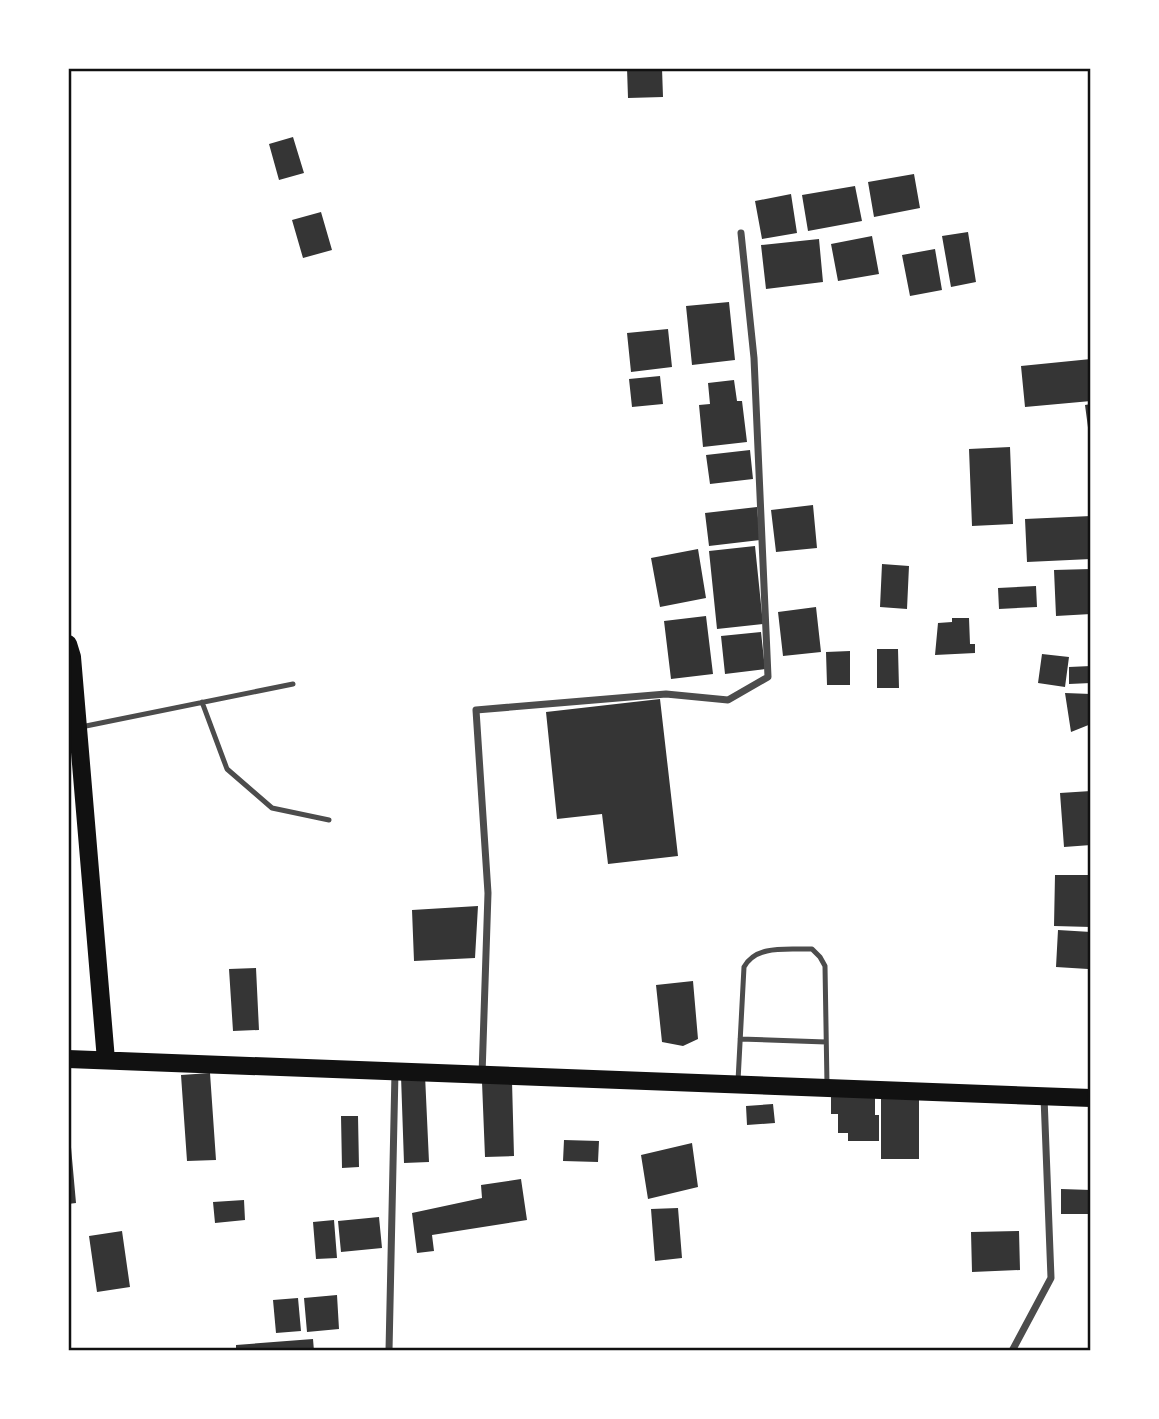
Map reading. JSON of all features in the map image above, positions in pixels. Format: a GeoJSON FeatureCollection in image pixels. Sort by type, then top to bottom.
{"type":"FeatureCollection","features":[{"type":"Feature","properties":{"kind":"main road"},"geometry":{"type":"LineString","coordinates":[[68,644],[72,657],[106,1060]]}},
{"type":"Feature","properties":{"kind":"main road"},"geometry":{"type":"LineString","coordinates":[[68,1059],[1091,1098]]}},
{"type":"Feature","properties":{"kind":"street"},"geometry":{"type":"LineString","coordinates":[[482,1075],[488,893],[476,710],[666,694],[728,700],[768,677],[754,358],[741,233]]}},
{"type":"Feature","properties":{"kind":"street"},"geometry":{"type":"LineString","coordinates":[[389,1351],[395,1071]]}},
{"type":"Feature","properties":{"kind":"street"},"geometry":{"type":"LineString","coordinates":[[1012,1351],[1051,1278],[1044,1097]]}},
{"type":"Feature","properties":{"kind":"lane"},"geometry":{"type":"LineString","coordinates":[[78,727],[293,684]]}},
{"type":"Feature","properties":{"kind":"lane"},"geometry":{"type":"LineString","coordinates":[[202,702],[227,769],[272,808],[329,820]]}},
{"type":"Feature","properties":{"kind":"lane"},"geometry":{"type":"LineString","coordinates":[[738,1084],[744,967],[749,958],[758,951],[812,950],[820,957],[825,967],[827,1088]]}},
{"type":"Feature","properties":{"kind":"lane"},"geometry":{"type":"LineString","coordinates":[[740,1039],[826,1042]]}},
{"type":"Feature","properties":{"kind":"building"},"geometry":{"type":"Polygon","coordinates":[[[627,68],[662,68],[663,97],[628,98],[627,68]]]}},
{"type":"Feature","properties":{"kind":"building"},"geometry":{"type":"Polygon","coordinates":[[[293,137],[304,173],[279,180],[269,144],[293,137]]]}},
{"type":"Feature","properties":{"kind":"building"},"geometry":{"type":"Polygon","coordinates":[[[914,174],[920,208],[874,217],[868,182],[914,174]]]}},
{"type":"Feature","properties":{"kind":"building"},"geometry":{"type":"Polygon","coordinates":[[[855,186],[862,221],[808,231],[802,195],[855,186]]]}},
{"type":"Feature","properties":{"kind":"building"},"geometry":{"type":"Polygon","coordinates":[[[791,194],[797,233],[762,239],[755,201],[791,194]]]}},
{"type":"Feature","properties":{"kind":"building"},"geometry":{"type":"Polygon","coordinates":[[[321,212],[332,250],[303,258],[292,220],[321,212]]]}},
{"type":"Feature","properties":{"kind":"building"},"geometry":{"type":"Polygon","coordinates":[[[968,232],[976,282],[951,287],[942,236],[968,232]]]}},
{"type":"Feature","properties":{"kind":"building"},"geometry":{"type":"Polygon","coordinates":[[[872,236],[879,274],[838,281],[831,244],[872,236]]]}},
{"type":"Feature","properties":{"kind":"building"},"geometry":{"type":"Polygon","coordinates":[[[819,239],[823,282],[766,289],[761,245],[819,239]]]}},
{"type":"Feature","properties":{"kind":"building"},"geometry":{"type":"Polygon","coordinates":[[[935,249],[942,290],[910,296],[902,255],[935,249]]]}},
{"type":"Feature","properties":{"kind":"building"},"geometry":{"type":"Polygon","coordinates":[[[729,302],[735,360],[692,365],[686,306],[729,302]]]}},
{"type":"Feature","properties":{"kind":"building"},"geometry":{"type":"Polygon","coordinates":[[[668,329],[672,367],[631,372],[627,333],[668,329]]]}},
{"type":"Feature","properties":{"kind":"building"},"geometry":{"type":"Polygon","coordinates":[[[1091,359],[1091,401],[1025,407],[1021,366],[1091,359]]]}},
{"type":"Feature","properties":{"kind":"building"},"geometry":{"type":"Polygon","coordinates":[[[660,376],[663,404],[632,407],[629,379],[660,376]]]}},
{"type":"Feature","properties":{"kind":"building"},"geometry":{"type":"Polygon","coordinates":[[[734,380],[737,401],[742,401],[747,442],[703,447],[699,405],[710,404],[708,383],[734,380]]]}},
{"type":"Feature","properties":{"kind":"building"},"geometry":{"type":"Polygon","coordinates":[[[1091,404],[1091,435],[1089,435],[1085,405],[1091,404]]]}},
{"type":"Feature","properties":{"kind":"building"},"geometry":{"type":"Polygon","coordinates":[[[1010,447],[1013,524],[972,526],[969,449],[1010,447]]]}},
{"type":"Feature","properties":{"kind":"building"},"geometry":{"type":"Polygon","coordinates":[[[750,450],[753,479],[710,484],[706,455],[750,450]]]}},
{"type":"Feature","properties":{"kind":"building"},"geometry":{"type":"Polygon","coordinates":[[[813,505],[817,548],[776,552],[771,510],[813,505]]]}},
{"type":"Feature","properties":{"kind":"building"},"geometry":{"type":"Polygon","coordinates":[[[757,507],[760,540],[709,546],[705,513],[757,507]]]}},
{"type":"Feature","properties":{"kind":"building"},"geometry":{"type":"Polygon","coordinates":[[[1091,516],[1091,559],[1027,562],[1025,519],[1091,516]]]}},
{"type":"Feature","properties":{"kind":"building"},"geometry":{"type":"Polygon","coordinates":[[[755,546],[763,624],[717,629],[709,551],[755,546]]]}},
{"type":"Feature","properties":{"kind":"building"},"geometry":{"type":"Polygon","coordinates":[[[698,549],[706,598],[660,607],[651,558],[698,549]]]}},
{"type":"Feature","properties":{"kind":"building"},"geometry":{"type":"Polygon","coordinates":[[[882,564],[909,566],[907,609],[880,607],[882,564]]]}},
{"type":"Feature","properties":{"kind":"building"},"geometry":{"type":"Polygon","coordinates":[[[1091,569],[1091,614],[1056,616],[1054,570],[1091,569]]]}},
{"type":"Feature","properties":{"kind":"building"},"geometry":{"type":"Polygon","coordinates":[[[1036,586],[1037,607],[999,609],[998,588],[1036,586]]]}},
{"type":"Feature","properties":{"kind":"building"},"geometry":{"type":"Polygon","coordinates":[[[816,607],[821,652],[783,656],[778,612],[816,607]]]}},
{"type":"Feature","properties":{"kind":"building"},"geometry":{"type":"Polygon","coordinates":[[[706,616],[713,674],[671,679],[664,621],[706,616]]]}},
{"type":"Feature","properties":{"kind":"building"},"geometry":{"type":"Polygon","coordinates":[[[952,618],[969,618],[970,644],[975,644],[975,653],[935,655],[938,623],[952,622],[952,618]]]}},
{"type":"Feature","properties":{"kind":"building"},"geometry":{"type":"Polygon","coordinates":[[[761,632],[765,669],[725,674],[721,636],[761,632]]]}},
{"type":"Feature","properties":{"kind":"building"},"geometry":{"type":"Polygon","coordinates":[[[877,649],[898,649],[899,688],[877,688],[877,649]]]}},
{"type":"Feature","properties":{"kind":"building"},"geometry":{"type":"Polygon","coordinates":[[[850,651],[850,685],[827,685],[826,652],[850,651]]]}},
{"type":"Feature","properties":{"kind":"building"},"geometry":{"type":"Polygon","coordinates":[[[1042,654],[1069,657],[1065,687],[1038,683],[1042,654]]]}},
{"type":"Feature","properties":{"kind":"building"},"geometry":{"type":"Polygon","coordinates":[[[1091,666],[1091,683],[1069,684],[1069,667],[1091,666]]]}},
{"type":"Feature","properties":{"kind":"building"},"geometry":{"type":"Polygon","coordinates":[[[1065,693],[1091,694],[1091,724],[1071,732],[1065,693]]]}},
{"type":"Feature","properties":{"kind":"building"},"geometry":{"type":"Polygon","coordinates":[[[660,699],[678,856],[608,864],[602,814],[557,819],[546,712],[660,699]]]}},
{"type":"Feature","properties":{"kind":"building"},"geometry":{"type":"Polygon","coordinates":[[[1091,791],[1091,845],[1064,847],[1060,793],[1091,791]]]}},
{"type":"Feature","properties":{"kind":"building"},"geometry":{"type":"Polygon","coordinates":[[[1055,875],[1091,875],[1091,927],[1054,926],[1055,875]]]}},
{"type":"Feature","properties":{"kind":"building"},"geometry":{"type":"Polygon","coordinates":[[[478,906],[475,958],[414,961],[412,910],[478,906]]]}},
{"type":"Feature","properties":{"kind":"building"},"geometry":{"type":"Polygon","coordinates":[[[1058,930],[1091,932],[1088,969],[1056,967],[1058,930]]]}},
{"type":"Feature","properties":{"kind":"building"},"geometry":{"type":"Polygon","coordinates":[[[256,968],[259,1030],[233,1031],[229,969],[256,968]]]}},
{"type":"Feature","properties":{"kind":"building"},"geometry":{"type":"Polygon","coordinates":[[[693,981],[698,1039],[683,1046],[662,1042],[656,985],[693,981]]]}},
{"type":"Feature","properties":{"kind":"building"},"geometry":{"type":"Polygon","coordinates":[[[210,1073],[216,1160],[187,1161],[181,1075],[210,1073]]]}},
{"type":"Feature","properties":{"kind":"building"},"geometry":{"type":"Polygon","coordinates":[[[425,1075],[429,1162],[404,1163],[401,1076],[425,1075]]]}},
{"type":"Feature","properties":{"kind":"building"},"geometry":{"type":"Polygon","coordinates":[[[512,1081],[514,1156],[485,1157],[482,1082],[512,1081]]]}},
{"type":"Feature","properties":{"kind":"building"},"geometry":{"type":"Polygon","coordinates":[[[831,1094],[875,1094],[875,1115],[879,1115],[879,1141],[848,1141],[848,1133],[838,1133],[838,1114],[831,1114],[831,1094]]]}},
{"type":"Feature","properties":{"kind":"building"},"geometry":{"type":"Polygon","coordinates":[[[881,1096],[919,1096],[919,1159],[881,1159],[881,1096]]]}},
{"type":"Feature","properties":{"kind":"building"},"geometry":{"type":"Polygon","coordinates":[[[773,1104],[775,1123],[747,1125],[746,1106],[773,1104]]]}},
{"type":"Feature","properties":{"kind":"building"},"geometry":{"type":"Polygon","coordinates":[[[341,1116],[358,1116],[359,1167],[342,1168],[341,1116]]]}},
{"type":"Feature","properties":{"kind":"building"},"geometry":{"type":"Polygon","coordinates":[[[68,1136],[76,1203],[68,1204],[68,1136]]]}},
{"type":"Feature","properties":{"kind":"building"},"geometry":{"type":"Polygon","coordinates":[[[564,1140],[599,1141],[598,1162],[563,1161],[564,1140]]]}},
{"type":"Feature","properties":{"kind":"building"},"geometry":{"type":"Polygon","coordinates":[[[692,1143],[698,1187],[648,1199],[641,1155],[692,1143]]]}},
{"type":"Feature","properties":{"kind":"building"},"geometry":{"type":"Polygon","coordinates":[[[521,1179],[527,1220],[432,1235],[434,1251],[417,1253],[412,1213],[482,1198],[481,1185],[521,1179]]]}},
{"type":"Feature","properties":{"kind":"building"},"geometry":{"type":"Polygon","coordinates":[[[1061,1189],[1091,1190],[1091,1214],[1061,1214],[1061,1189]]]}},
{"type":"Feature","properties":{"kind":"building"},"geometry":{"type":"Polygon","coordinates":[[[244,1200],[245,1220],[215,1223],[213,1202],[244,1200]]]}},
{"type":"Feature","properties":{"kind":"building"},"geometry":{"type":"Polygon","coordinates":[[[678,1208],[682,1258],[655,1261],[651,1209],[678,1208]]]}},
{"type":"Feature","properties":{"kind":"building"},"geometry":{"type":"Polygon","coordinates":[[[379,1217],[382,1248],[341,1252],[338,1221],[379,1217]]]}},
{"type":"Feature","properties":{"kind":"building"},"geometry":{"type":"Polygon","coordinates":[[[334,1220],[337,1258],[316,1259],[313,1222],[334,1220]]]}},
{"type":"Feature","properties":{"kind":"building"},"geometry":{"type":"Polygon","coordinates":[[[122,1231],[130,1287],[97,1292],[89,1236],[122,1231]]]}},
{"type":"Feature","properties":{"kind":"building"},"geometry":{"type":"Polygon","coordinates":[[[1019,1231],[1020,1270],[972,1272],[971,1232],[1019,1231]]]}},
{"type":"Feature","properties":{"kind":"building"},"geometry":{"type":"Polygon","coordinates":[[[337,1295],[339,1329],[307,1332],[304,1298],[337,1295]]]}},
{"type":"Feature","properties":{"kind":"building"},"geometry":{"type":"Polygon","coordinates":[[[298,1298],[301,1331],[276,1333],[273,1300],[298,1298]]]}},
{"type":"Feature","properties":{"kind":"building"},"geometry":{"type":"Polygon","coordinates":[[[313,1339],[314,1351],[236,1351],[236,1345],[313,1339]]]}}]}
